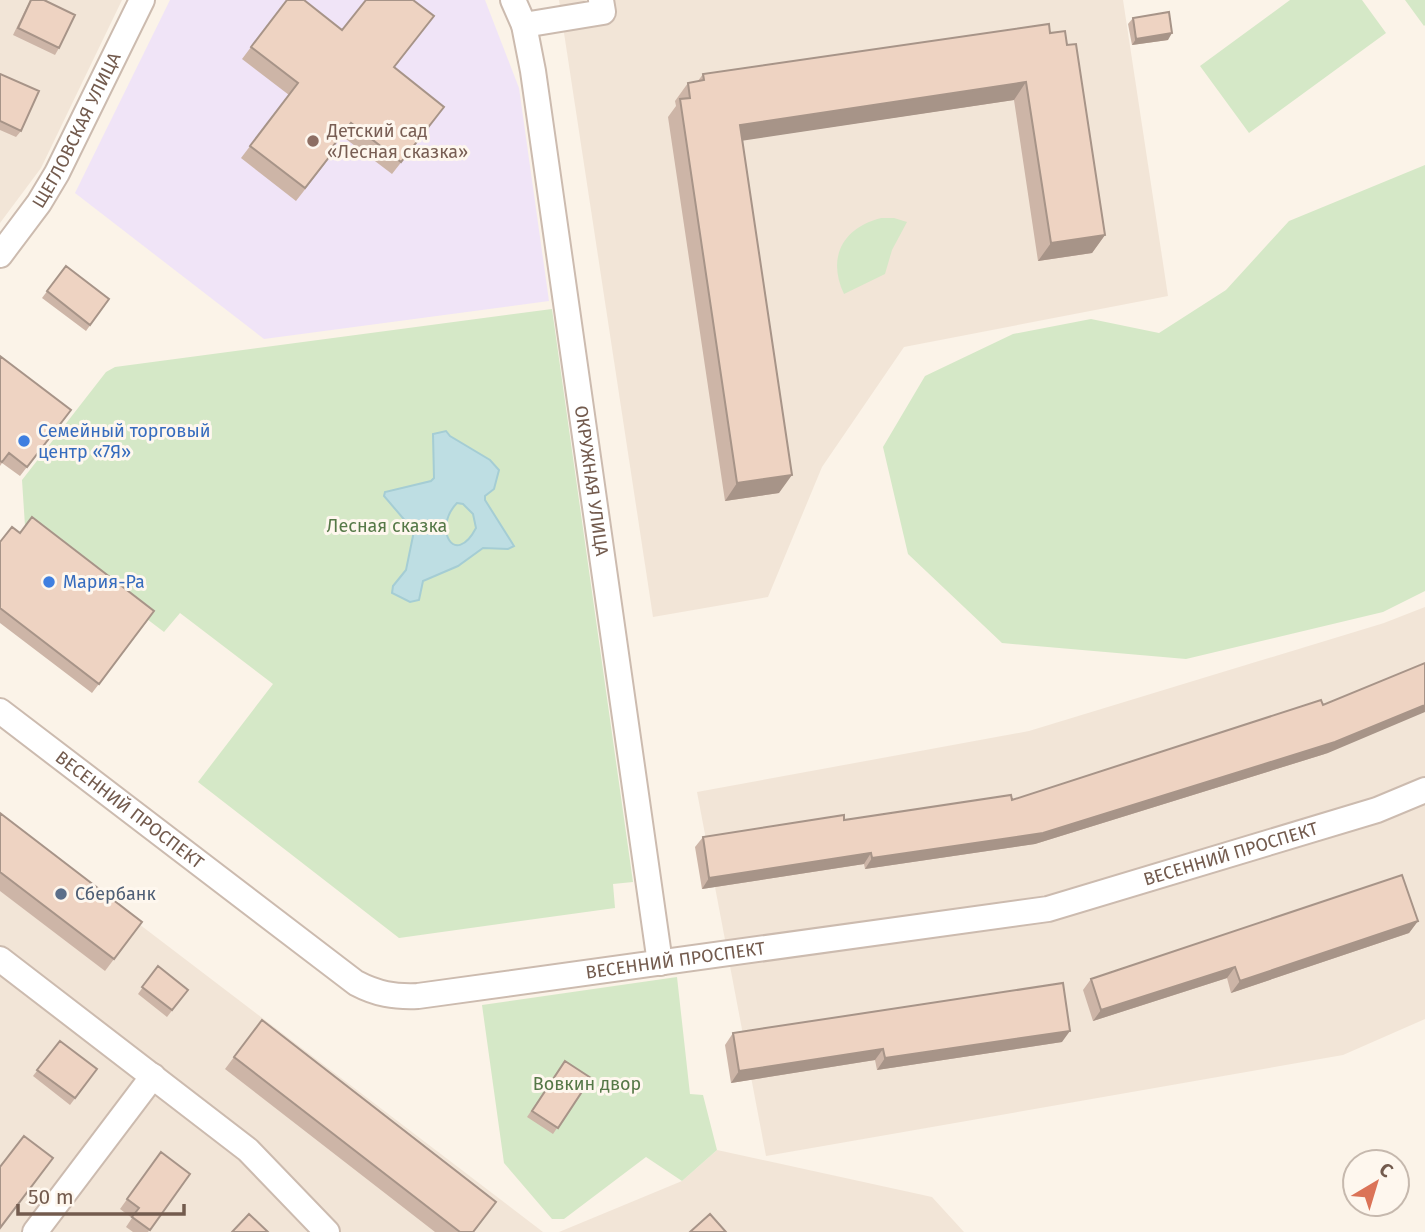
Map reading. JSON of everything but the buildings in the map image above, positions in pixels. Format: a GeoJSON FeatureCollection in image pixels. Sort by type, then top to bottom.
{"type":"FeatureCollection","features":[{"type":"Feature","properties":{"kind":"street","name":"ЩЕГЛОВСКАЯ УЛИЦА"},"geometry":{"type":"LineString","coordinates":[[0,255],[39,203],[57,173],[142,0]]}},
{"type":"Feature","properties":{"kind":"street","name":"ОКРУЖНАЯ УЛИЦА"},"geometry":{"type":"LineString","coordinates":[[513,0],[524,25],[535,84],[660,963]]}},
{"type":"Feature","properties":{"kind":"street"},"geometry":{"type":"LineString","coordinates":[[524,25],[603,12],[601,0]]}},
{"type":"Feature","properties":{"kind":"street","name":"ВЕСЕННИЙ ПРОСПЕКТ"},"geometry":{"type":"LineString","coordinates":[[0,711],[339,971],[371,991],[384,995],[418,996],[1048,909],[1377,810],[1425,790]]}},
{"type":"Feature","properties":{"kind":"street"},"geometry":{"type":"LineString","coordinates":[[0,959],[248,1150],[327,1232]]}},
{"type":"Feature","properties":{"kind":"street"},"geometry":{"type":"LineString","coordinates":[[35,1232],[153,1076]]}},
{"type":"Feature","properties":{"kind":"shaded area"},"geometry":{"type":"Polygon","coordinates":[[[0,0],[122,0],[41,168],[0,223],[0,0]]]}},
{"type":"Feature","properties":{"kind":"shaded area","name":"Детский сад «Лесная сказка»"},"geometry":{"type":"Polygon","coordinates":[[[170,0],[485,0],[519,88],[549,301],[264,339],[75,193],[170,0]]]}},
{"type":"Feature","properties":{"kind":"shaded area"},"geometry":{"type":"Polygon","coordinates":[[[559,0],[1123,0],[1168,296],[904,347],[822,467],[768,597],[653,617],[559,0]]]}},
{"type":"Feature","properties":{"kind":"shaded area"},"geometry":{"type":"Polygon","coordinates":[[[1425,607],[1425,1019],[1343,1055],[766,1156],[697,792],[1029,731],[1384,623],[1425,607]]]}},
{"type":"Feature","properties":{"kind":"shaded area"},"geometry":{"type":"Polygon","coordinates":[[[0,818],[543,1232],[0,1232],[0,818]]]}},
{"type":"Feature","properties":{"kind":"shaded area"},"geometry":{"type":"Polygon","coordinates":[[[717,1150],[932,1197],[964,1232],[559,1232],[682,1181],[717,1150]]]}},
{"type":"Feature","properties":{"kind":"green space"},"geometry":{"type":"Polygon","coordinates":[[[1290,0],[1362,0],[1386,33],[1249,133],[1200,66],[1290,0]]]}},
{"type":"Feature","properties":{"kind":"green space"},"geometry":{"type":"Polygon","coordinates":[[[1405,0],[1425,0],[1424,26],[1405,0]]]}},
{"type":"Feature","properties":{"kind":"green space"},"geometry":{"type":"Polygon","coordinates":[[[1425,165],[1425,591],[1383,612],[1186,659],[1002,643],[908,554],[883,447],[925,376],[1013,334],[1091,319],[1159,333],[1226,290],[1289,221],[1425,165]]]}},
{"type":"Feature","properties":{"kind":"green space"},"geometry":{"type":"Polygon","coordinates":[[[881,218],[907,222],[892,250],[885,274],[844,294],[837,268],[842,246],[856,229],[881,218]]]}},
{"type":"Feature","properties":{"kind":"green space","name":"Лесная сказка"},"geometry":{"type":"Polygon","coordinates":[[[552,309],[633,882],[613,884],[615,908],[399,938],[198,782],[273,684],[180,613],[164,632],[25,526],[22,480],[106,372],[115,367],[552,309]]]}},
{"type":"Feature","properties":{"kind":"green space","name":"Вовкин двор"},"geometry":{"type":"Polygon","coordinates":[[[677,977],[690,1094],[703,1095],[717,1150],[682,1181],[646,1157],[564,1219],[552,1219],[504,1163],[482,1005],[677,977]]]}},
{"type":"Feature","properties":{"kind":"water"},"geometry":{"type":"Polygon","coordinates":[[[446,431],[490,460],[499,470],[494,489],[485,496],[485,500],[514,546],[508,549],[483,548],[458,566],[423,581],[419,600],[410,602],[392,593],[393,586],[406,570],[414,531],[384,496],[385,492],[434,478],[433,434],[446,431]],[[457,503],[446,524],[446,533],[454,545],[461,545],[476,528],[473,514],[463,504],[457,503]]]}},
{"type":"Feature","properties":{"kind":"place","name":"Детский сад «Лесная сказка»"},"geometry":{"type":"Point","coordinates":[313,141]}},
{"type":"Feature","properties":{"kind":"place","name":"Семейный торговый центр «7Я»"},"geometry":{"type":"Point","coordinates":[24,441]}},
{"type":"Feature","properties":{"kind":"place","name":"Мария-Ра"},"geometry":{"type":"Point","coordinates":[49,582]}},
{"type":"Feature","properties":{"kind":"place","name":"Сбербанк"},"geometry":{"type":"Point","coordinates":[61,894]}}]}
